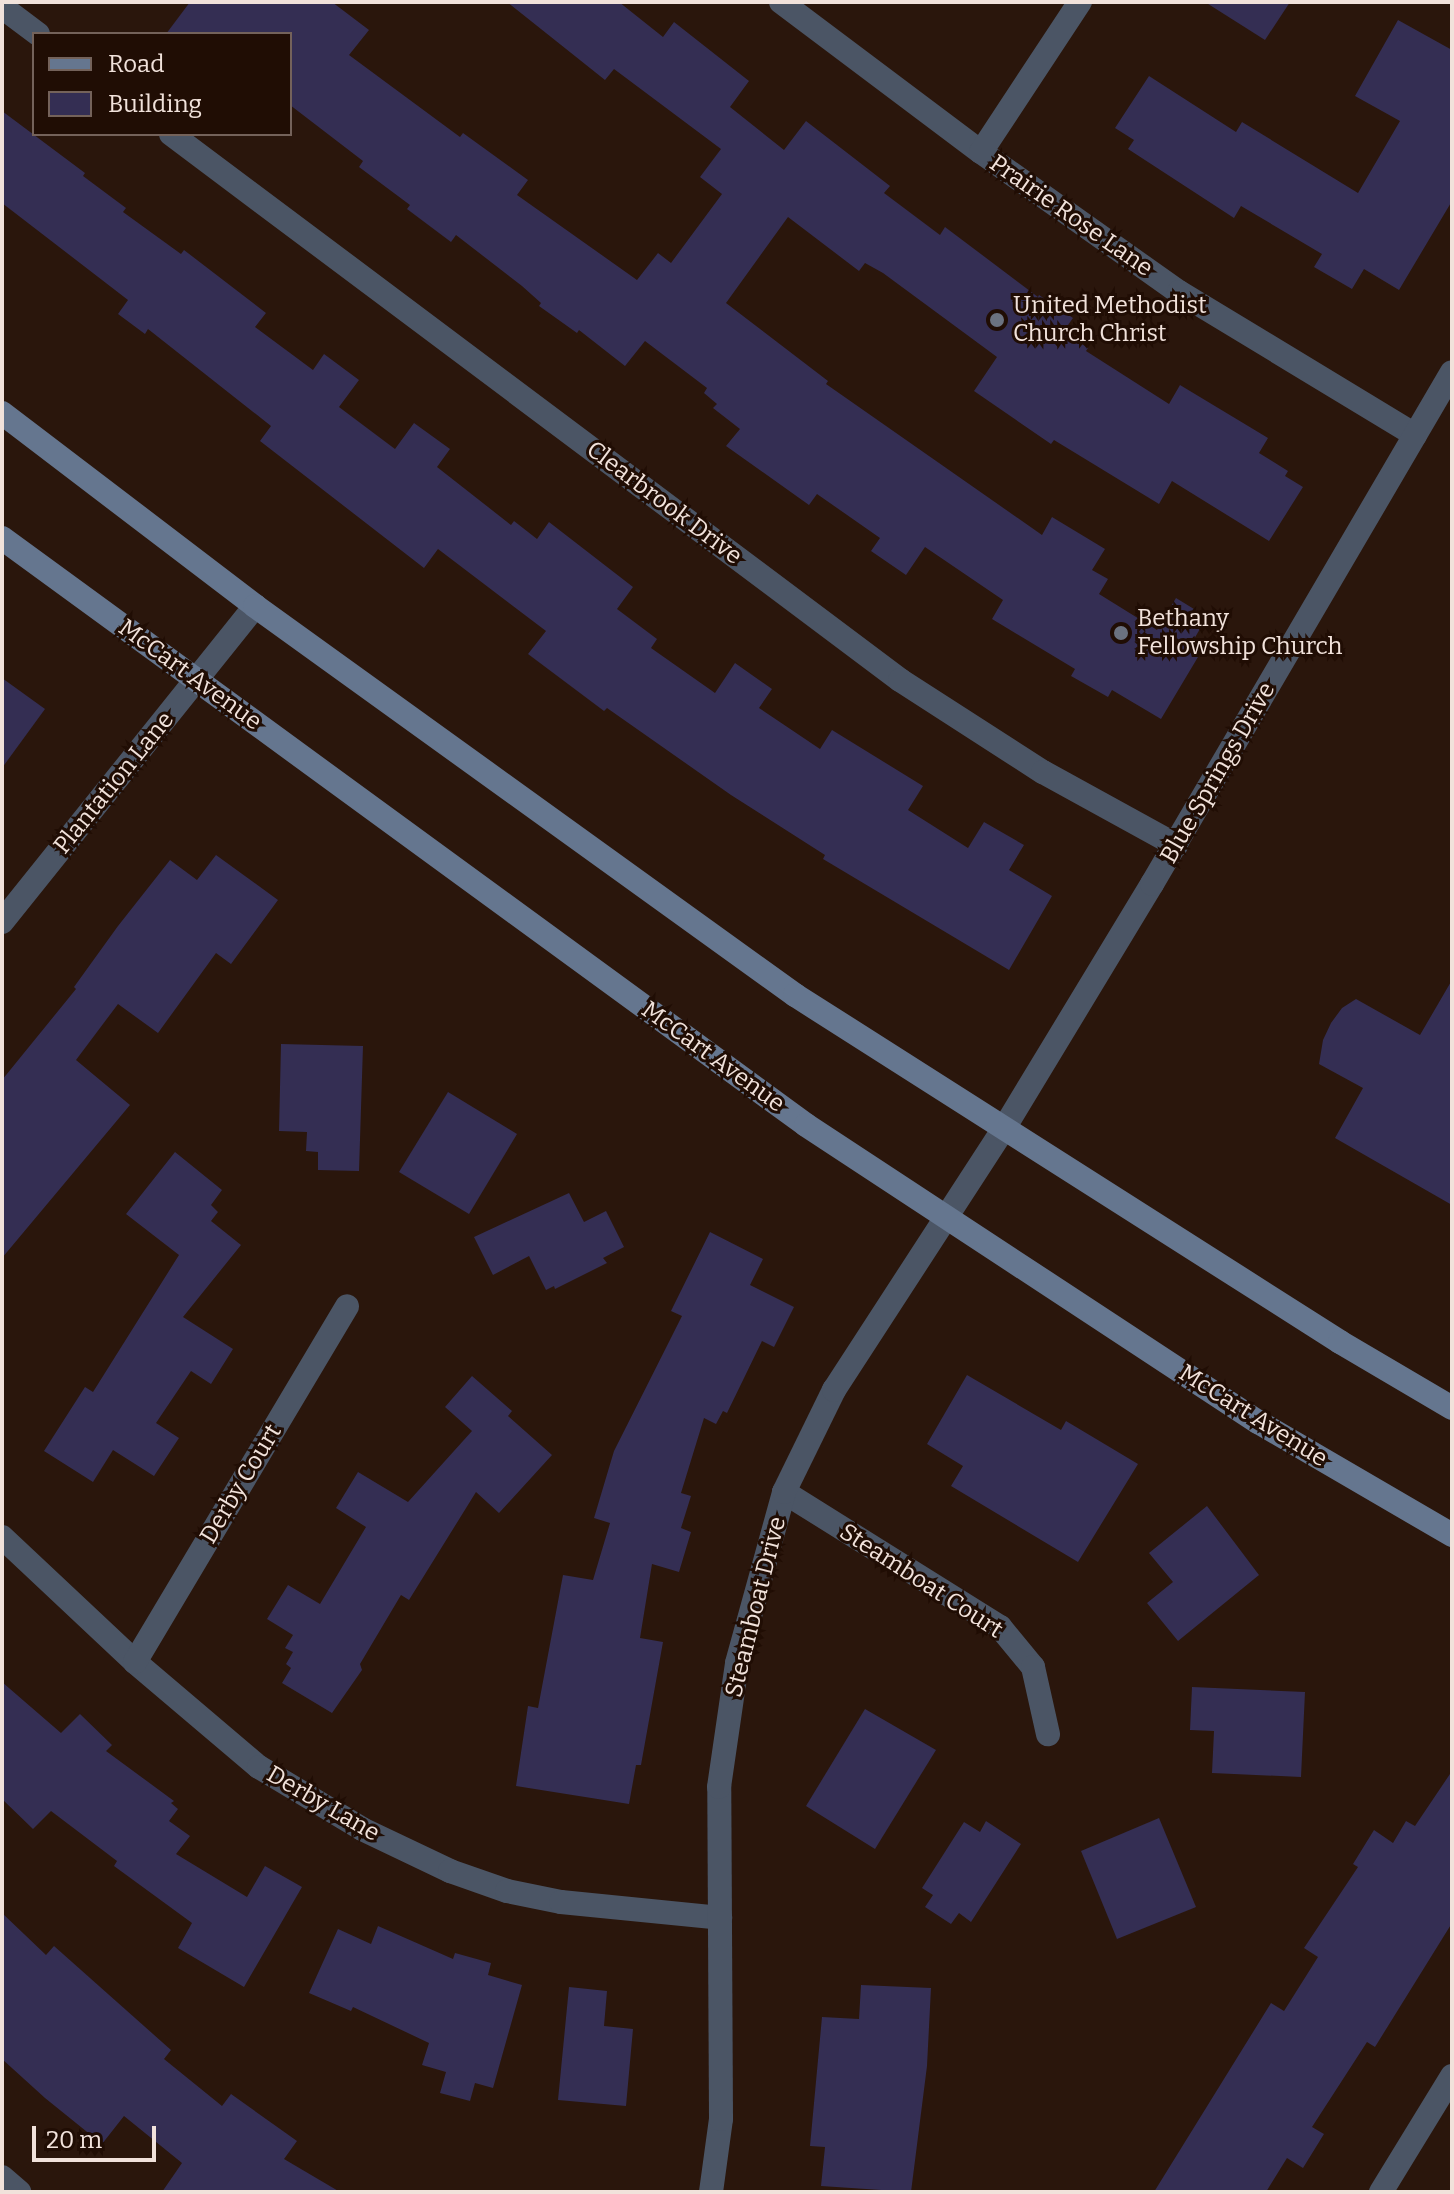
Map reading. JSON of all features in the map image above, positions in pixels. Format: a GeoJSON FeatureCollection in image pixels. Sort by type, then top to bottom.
{"type":"FeatureCollection","features":[{"type":"Feature","properties":{"kind":"main road"},"geometry":{"type":"LineString","coordinates":[[2,413],[255,606],[795,995],[1003,1130],[1452,1408]]}},
{"type":"Feature","properties":{"kind":"main road","name":"McCart Avenue"},"geometry":{"type":"LineString","coordinates":[[2,538],[806,1125],[1258,1422],[1452,1535]]}},
{"type":"Feature","properties":{"kind":"street","name":"Prairie Rose Lane"},"geometry":{"type":"LineString","coordinates":[[781,2],[981,152],[1179,292],[1415,435]]}},
{"type":"Feature","properties":{"kind":"street"},"geometry":{"type":"LineString","coordinates":[[981,152],[1080,2]]}},
{"type":"Feature","properties":{"kind":"street"},"geometry":{"type":"LineString","coordinates":[[2,7],[35,32]]}},
{"type":"Feature","properties":{"kind":"street","name":"Clearbrook Drive"},"geometry":{"type":"LineString","coordinates":[[174,136],[900,680],[1043,772],[1176,845]]}},
{"type":"Feature","properties":{"kind":"street","name":"Blue Springs Drive"},"geometry":{"type":"LineString","coordinates":[[1003,1130],[1176,845],[1452,372]]}},
{"type":"Feature","properties":{"kind":"street","name":"Plantation Lane"},"geometry":{"type":"LineString","coordinates":[[2,922],[255,606]]}},
{"type":"Feature","properties":{"kind":"street","name":"Steamboat Drive"},"geometry":{"type":"LineString","coordinates":[[711,2192],[721,2119],[719,1787],[737,1663],[784,1492],[834,1390],[1003,1130]]}},
{"type":"Feature","properties":{"kind":"street","name":"Derby Court"},"geometry":{"type":"LineString","coordinates":[[135,1662],[347,1306]]}},
{"type":"Feature","properties":{"kind":"street","name":"Steamboat Court"},"geometry":{"type":"LineString","coordinates":[[784,1492],[1000,1627],[1033,1667],[1048,1734]]}},
{"type":"Feature","properties":{"kind":"street","name":"Derby Lane"},"geometry":{"type":"LineString","coordinates":[[2,1537],[135,1662],[259,1767],[362,1829],[450,1871],[507,1891],[561,1902],[720,1918]]}},
{"type":"Feature","properties":{"kind":"street"},"geometry":{"type":"LineString","coordinates":[[1381,2192],[1452,2076]]}},
{"type":"Feature","properties":{"kind":"street"},"geometry":{"type":"LineString","coordinates":[[2,2177],[19,2192]]}},
{"type":"Feature","properties":{"kind":"building"},"geometry":{"type":"Polygon","coordinates":[[[190,2],[332,2],[369,30],[349,55],[460,137],[463,133],[528,180],[517,195],[637,280],[658,253],[671,263],[722,194],[700,177],[721,149],[614,69],[605,80],[507,2],[619,2],[663,37],[674,22],[749,81],[730,107],[784,150],[806,121],[890,186],[884,193],[940,235],[945,227],[1038,297],[1073,318],[1063,332],[1088,348],[1086,351],[1169,404],[1180,385],[1268,438],[1259,453],[1288,471],[1285,476],[1303,487],[1269,541],[1172,481],[1159,504],[1054,440],[1051,444],[974,391],[997,357],[883,273],[865,263],[859,271],[788,217],[726,303],[828,381],[826,384],[1042,535],[1052,517],[1105,549],[1092,570],[1108,579],[1099,594],[1157,630],[1176,598],[1207,617],[1187,651],[1198,657],[1161,719],[1112,690],[1108,697],[1071,676],[1075,669],[992,619],[1003,600],[925,547],[906,575],[871,551],[880,538],[817,494],[809,505],[726,446],[740,429],[713,408],[717,404],[704,393],[707,388],[645,341],[625,366],[579,330],[577,333],[539,306],[541,303],[522,286],[456,235],[451,242],[407,209],[410,205],[359,167],[363,161],[292,107],[292,32],[168,32],[190,2]]]}},
{"type":"Feature","properties":{"kind":"building"},"geometry":{"type":"Polygon","coordinates":[[[1205,2],[1290,2],[1265,40],[1205,2]]]}},
{"type":"Feature","properties":{"kind":"building"},"geometry":{"type":"Polygon","coordinates":[[[1398,20],[1452,50],[1452,201],[1399,290],[1364,269],[1352,289],[1314,267],[1322,254],[1241,206],[1234,218],[1128,149],[1134,140],[1115,128],[1149,76],[1236,132],[1242,122],[1358,193],[1400,121],[1355,96],[1398,20]]]}},
{"type":"Feature","properties":{"kind":"building"},"geometry":{"type":"Polygon","coordinates":[[[2,111],[85,173],[83,176],[126,208],[123,212],[181,254],[184,250],[266,313],[255,327],[313,370],[324,354],[359,380],[339,407],[395,449],[414,423],[450,449],[437,467],[511,525],[514,521],[537,539],[549,522],[633,587],[617,609],[657,639],[651,648],[715,693],[735,663],[772,689],[759,708],[820,749],[832,730],[923,786],[908,810],[968,848],[984,822],[1024,845],[1009,870],[1052,896],[1009,970],[823,859],[825,855],[731,795],[607,708],[604,711],[528,654],[546,631],[438,549],[424,568],[260,441],[271,426],[148,329],[145,334],[118,314],[128,300],[2,203],[2,111]]]}},
{"type":"Feature","properties":{"kind":"building"},"geometry":{"type":"Polygon","coordinates":[[[2,678],[45,709],[2,768],[2,678]]]}},
{"type":"Feature","properties":{"kind":"building"},"geometry":{"type":"Polygon","coordinates":[[[216,855],[278,900],[231,964],[216,953],[158,1033],[118,1004],[76,1060],[130,1105],[2,1258],[2,1080],[76,989],[74,987],[118,926],[170,860],[197,880],[216,855]]]}},
{"type":"Feature","properties":{"kind":"building"},"geometry":{"type":"Polygon","coordinates":[[[1452,980],[1452,1205],[1335,1138],[1363,1088],[1319,1064],[1323,1040],[1331,1023],[1342,1008],[1356,999],[1420,1035],[1452,980]]]}},
{"type":"Feature","properties":{"kind":"building"},"geometry":{"type":"Polygon","coordinates":[[[281,1044],[363,1046],[359,1171],[318,1170],[318,1152],[306,1151],[307,1132],[279,1131],[281,1044]]]}},
{"type":"Feature","properties":{"kind":"building"},"geometry":{"type":"Polygon","coordinates":[[[448,1092],[517,1134],[469,1214],[399,1172],[448,1092]]]}},
{"type":"Feature","properties":{"kind":"building"},"geometry":{"type":"Polygon","coordinates":[[[175,1152],[222,1190],[211,1205],[218,1212],[211,1221],[241,1245],[183,1317],[233,1349],[211,1384],[191,1371],[156,1423],[179,1438],[154,1476],[113,1450],[93,1482],[44,1451],[85,1387],[93,1392],[179,1255],[126,1214],[175,1152]]]}},
{"type":"Feature","properties":{"kind":"building"},"geometry":{"type":"Polygon","coordinates":[[[569,1193],[584,1222],[606,1211],[624,1247],[603,1258],[607,1263],[555,1289],[554,1286],[546,1290],[529,1256],[493,1275],[474,1237],[569,1193]]]}},
{"type":"Feature","properties":{"kind":"building"},"geometry":{"type":"Polygon","coordinates":[[[710,1232],[763,1259],[750,1285],[794,1307],[774,1347],[762,1341],[727,1413],[723,1411],[716,1424],[704,1418],[681,1493],[691,1496],[681,1528],[691,1532],[679,1572],[652,1564],[640,1638],[663,1642],[641,1765],[636,1765],[629,1804],[516,1786],[528,1706],[538,1708],[563,1575],[593,1580],[610,1523],[594,1518],[614,1451],[682,1316],[671,1311],[710,1232]]]}},
{"type":"Feature","properties":{"kind":"building"},"geometry":{"type":"Polygon","coordinates":[[[967,1375],[1061,1430],[1066,1421],[1138,1464],[1078,1562],[951,1486],[963,1466],[927,1444],[967,1375]]]}},
{"type":"Feature","properties":{"kind":"building"},"geometry":{"type":"Polygon","coordinates":[[[472,1376],[512,1411],[508,1416],[552,1455],[499,1513],[476,1492],[409,1600],[401,1595],[360,1664],[362,1670],[332,1713],[282,1683],[291,1668],[286,1664],[293,1652],[285,1648],[293,1635],[267,1619],[288,1585],[320,1604],[366,1527],[336,1508],[358,1472],[408,1502],[472,1431],[445,1407],[472,1376]]]}},
{"type":"Feature","properties":{"kind":"building"},"geometry":{"type":"Polygon","coordinates":[[[1207,1506],[1259,1575],[1178,1641],[1147,1603],[1173,1582],[1149,1553],[1207,1506]]]}},
{"type":"Feature","properties":{"kind":"building"},"geometry":{"type":"Polygon","coordinates":[[[2,1682],[61,1733],[80,1714],[112,1745],[106,1751],[174,1801],[171,1803],[178,1809],[169,1821],[190,1836],[176,1854],[247,1897],[265,1866],[302,1887],[244,1987],[178,1948],[192,1923],[114,1866],[117,1861],[51,1811],[33,1829],[2,1799],[2,1682]]]}},
{"type":"Feature","properties":{"kind":"building"},"geometry":{"type":"Polygon","coordinates":[[[1192,1687],[1305,1692],[1301,1777],[1212,1773],[1214,1731],[1190,1730],[1192,1687]]]}},
{"type":"Feature","properties":{"kind":"building"},"geometry":{"type":"Polygon","coordinates":[[[865,1709],[936,1750],[875,1849],[806,1806],[865,1709]]]}},
{"type":"Feature","properties":{"kind":"building"},"geometry":{"type":"Polygon","coordinates":[[[1452,1771],[1452,1923],[1375,2047],[1367,2042],[1312,2127],[1324,2134],[1303,2168],[1287,2158],[1266,2192],[1154,2192],[1271,2003],[1284,2011],[1318,1957],[1304,1948],[1358,1867],[1353,1864],[1374,1830],[1393,1843],[1406,1821],[1415,1826],[1452,1771]]]}},
{"type":"Feature","properties":{"kind":"building"},"geometry":{"type":"Polygon","coordinates":[[[1159,1818],[1196,1907],[1117,1939],[1081,1851],[1159,1818]]]}},
{"type":"Feature","properties":{"kind":"building"},"geometry":{"type":"Polygon","coordinates":[[[986,1821],[1021,1844],[971,1922],[959,1913],[951,1924],[925,1907],[933,1895],[922,1888],[964,1822],[980,1832],[986,1821]]]}},
{"type":"Feature","properties":{"kind":"building"},"geometry":{"type":"Polygon","coordinates":[[[2,1913],[46,1955],[54,1946],[171,2050],[164,2059],[222,2106],[231,2094],[297,2141],[284,2159],[340,2192],[162,2192],[182,2163],[124,2116],[102,2144],[45,2098],[2,2059],[2,1913]]]}},
{"type":"Feature","properties":{"kind":"building"},"geometry":{"type":"Polygon","coordinates":[[[378,1926],[453,1959],[455,1953],[491,1963],[488,1975],[522,1985],[493,2088],[475,2083],[470,2101],[440,2093],[446,2072],[422,2065],[429,2043],[353,2007],[351,2011],[309,1993],[338,1929],[371,1944],[378,1926]]]}},
{"type":"Feature","properties":{"kind":"building"},"geometry":{"type":"Polygon","coordinates":[[[861,1985],[931,1988],[927,2066],[911,2192],[821,2186],[825,2147],[810,2146],[822,2017],[859,2019],[861,1985]]]}},
{"type":"Feature","properties":{"kind":"building"},"geometry":{"type":"Polygon","coordinates":[[[569,1987],[607,1991],[604,2026],[633,2029],[626,2106],[558,2100],[569,1987]]]}},
{"type":"Feature","properties":{"kind":"place","name":"United Methodist Church Christ"},"geometry":{"type":"Point","coordinates":[997,320]}},
{"type":"Feature","properties":{"kind":"place","name":"Bethany Fellowship Church"},"geometry":{"type":"Point","coordinates":[1121,633]}}]}
